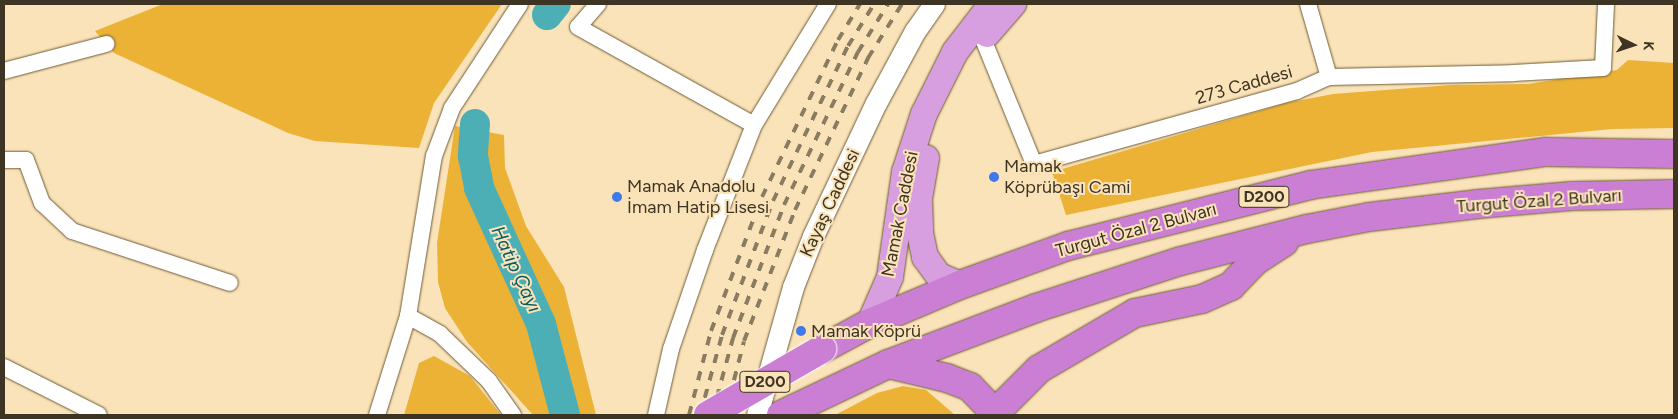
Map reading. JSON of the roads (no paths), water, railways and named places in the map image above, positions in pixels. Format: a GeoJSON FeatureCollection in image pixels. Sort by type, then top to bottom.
{"type":"FeatureCollection","features":[{"type":"Feature","properties":{"kind":"highway","name":"Turgut Özal 2 Bulvarı"},"geometry":{"type":"LineString","coordinates":[[708,415],[870,323],[960,285],[1068,246],[1310,185],[1546,152],[1674,154]]}},
{"type":"Feature","properties":{"kind":"highway","name":"Turgut Özal 2 Bulvarı"},"geometry":{"type":"LineString","coordinates":[[888,364],[1045,305],[1181,261],[1307,228],[1369,216],[1478,204],[1572,196],[1674,194]]}},
{"type":"Feature","properties":{"kind":"highway"},"geometry":{"type":"LineString","coordinates":[[888,364],[947,378],[970,387],[998,415],[1039,369],[1135,314],[1202,300],[1231,286],[1255,260],[1307,228]]}},
{"type":"Feature","properties":{"kind":"highway","name":"D200"},"geometry":{"type":"LineString","coordinates":[[781,415],[888,364]]}},
{"type":"Feature","properties":{"kind":"main road","name":"Mamak Caddesi"},"geometry":{"type":"LineString","coordinates":[[870,323],[890,277],[905,172],[924,114],[955,52],[992,4]]}},
{"type":"Feature","properties":{"kind":"main road","name":"Mamak Caddesi"},"geometry":{"type":"LineString","coordinates":[[960,285],[939,276],[925,257],[920,232],[919,199],[922,177],[937,122],[951,90],[983,39],[1013,4]]}},
{"type":"Feature","properties":{"kind":"street"},"geometry":{"type":"LineString","coordinates":[[378,415],[408,316],[434,156],[452,108],[520,4]]}},
{"type":"Feature","properties":{"kind":"street"},"geometry":{"type":"LineString","coordinates":[[598,4],[578,27],[754,125]]}},
{"type":"Feature","properties":{"kind":"street"},"geometry":{"type":"LineString","coordinates":[[656,415],[672,349],[702,259],[754,125],[828,4]]}},
{"type":"Feature","properties":{"kind":"street","name":"Kayaş Caddesi"},"geometry":{"type":"LineString","coordinates":[[757,415],[793,288],[813,236],[876,102],[915,31],[934,4]]}},
{"type":"Feature","properties":{"kind":"street"},"geometry":{"type":"LineString","coordinates":[[1308,4],[1329,77]]}},
{"type":"Feature","properties":{"kind":"street","name":"273 Caddesi"},"geometry":{"type":"LineString","coordinates":[[983,39],[1034,164],[1297,92],[1329,77],[1513,73],[1602,68],[1606,4]]}},
{"type":"Feature","properties":{"kind":"street"},"geometry":{"type":"LineString","coordinates":[[4,71],[106,44]]}},
{"type":"Feature","properties":{"kind":"street"},"geometry":{"type":"LineString","coordinates":[[4,160],[26,160],[42,204],[72,231],[230,283]]}},
{"type":"Feature","properties":{"kind":"street"},"geometry":{"type":"LineString","coordinates":[[408,316],[440,334],[489,381],[513,415]]}},
{"type":"Feature","properties":{"kind":"street"},"geometry":{"type":"LineString","coordinates":[[4,367],[99,415]]}},
{"type":"Feature","properties":{"kind":"waterway","name":"Hatip Çayı"},"geometry":{"type":"LineString","coordinates":[[547,15],[556,4]]}},
{"type":"Feature","properties":{"kind":"waterway","name":"Hatip Çayı"},"geometry":{"type":"LineString","coordinates":[[475,124],[473,156],[479,188],[541,324],[565,415]]}},
{"type":"Feature","properties":{"kind":"railway"},"geometry":{"type":"LineString","coordinates":[[689,415],[711,331],[762,197],[838,40],[860,4]]}},
{"type":"Feature","properties":{"kind":"railway"},"geometry":{"type":"LineString","coordinates":[[700,415],[722,335],[773,201],[848,46],[874,4]]}},
{"type":"Feature","properties":{"kind":"railway"},"geometry":{"type":"LineString","coordinates":[[712,415],[733,338],[784,205],[858,52],[888,4]]}},
{"type":"Feature","properties":{"kind":"railway"},"geometry":{"type":"LineString","coordinates":[[725,415],[744,341],[795,210],[868,58],[902,4]]}},
{"type":"Feature","properties":{"kind":"place","name":"Mamak Köprübaşı Cami"},"geometry":{"type":"Point","coordinates":[994,177]}},
{"type":"Feature","properties":{"kind":"place","name":"Mamak Anadolu İmam Hatip Lisesi"},"geometry":{"type":"Point","coordinates":[617,197]}},
{"type":"Feature","properties":{"kind":"place","name":"Mamak Köprü"},"geometry":{"type":"Point","coordinates":[801,331]}}]}
